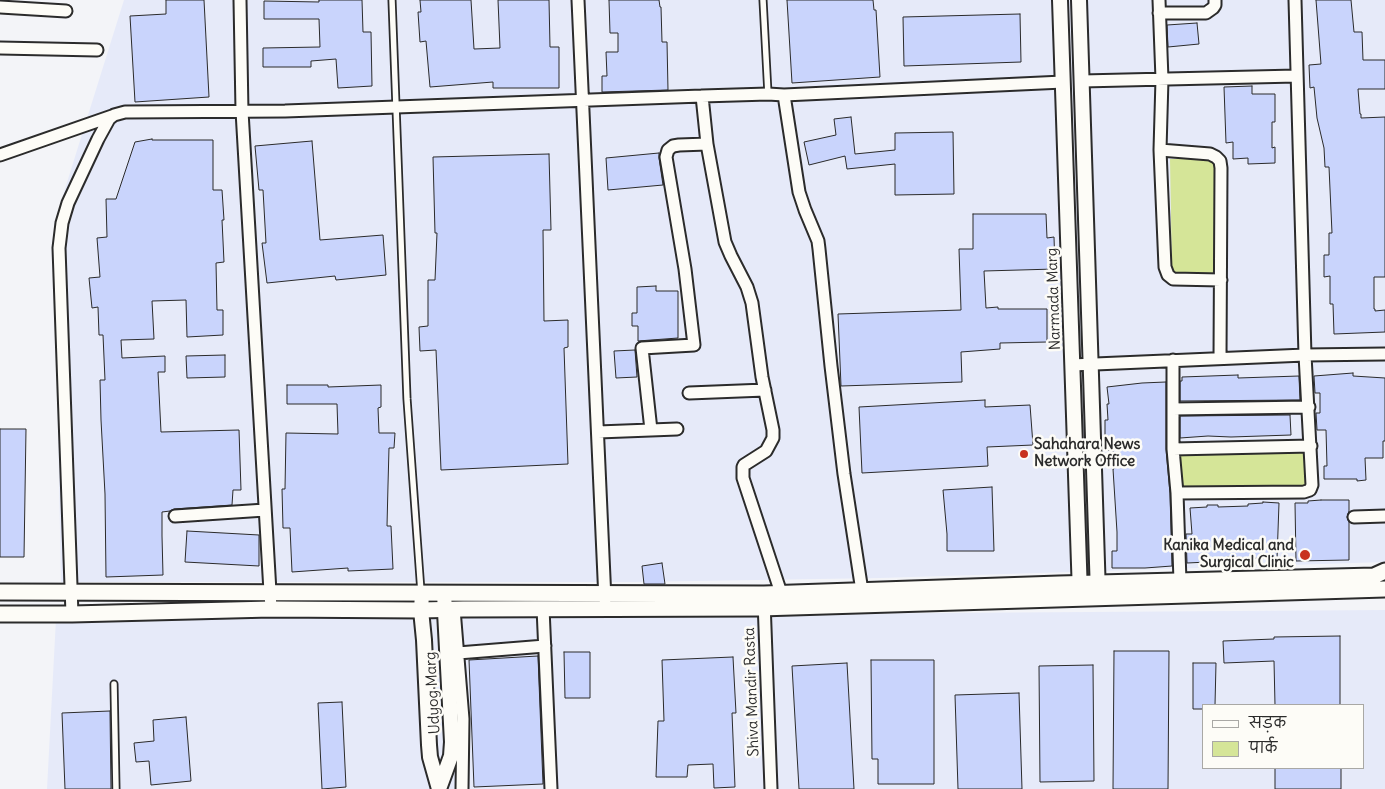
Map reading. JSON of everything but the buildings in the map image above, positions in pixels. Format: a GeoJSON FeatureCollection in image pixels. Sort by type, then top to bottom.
{"type":"FeatureCollection","features":[{"type":"Feature","properties":{"kind":"main road"},"geometry":{"type":"LineString","coordinates":[[1098,590],[1180,581],[1382,574]]}},
{"type":"Feature","properties":{"kind":"main road"},"geometry":{"type":"LineString","coordinates":[[764,601],[781,593],[862,590],[1385,589]]}},
{"type":"Feature","properties":{"kind":"main road"},"geometry":{"type":"LineString","coordinates":[[0,592],[444,593],[604,601],[764,601],[1079,590]]}},
{"type":"Feature","properties":{"kind":"main road"},"geometry":{"type":"LineString","coordinates":[[0,614],[270,609],[421,610],[543,608],[604,601]]}},
{"type":"Feature","properties":{"kind":"street"},"geometry":{"type":"LineString","coordinates":[[240,0],[242,111],[270,609]]}},
{"type":"Feature","properties":{"kind":"street"},"geometry":{"type":"LineString","coordinates":[[578,0],[604,601]]}},
{"type":"Feature","properties":{"kind":"street","name":"Narmada Marg"},"geometry":{"type":"LineString","coordinates":[[1060,0],[1079,590]]}},
{"type":"Feature","properties":{"kind":"street"},"geometry":{"type":"LineString","coordinates":[[1079,0],[1098,590]]}},
{"type":"Feature","properties":{"kind":"street"},"geometry":{"type":"LineString","coordinates":[[1159,0],[1162,79],[1160,150],[1165,267],[1168,275],[1174,279],[1221,280]]}},
{"type":"Feature","properties":{"kind":"street"},"geometry":{"type":"LineString","coordinates":[[1159,13],[1206,13],[1213,8],[1215,0]]}},
{"type":"Feature","properties":{"kind":"street"},"geometry":{"type":"LineString","coordinates":[[1177,493],[1304,492],[1310,490],[1312,484],[1305,355],[1295,0]]}},
{"type":"Feature","properties":{"kind":"street"},"geometry":{"type":"LineString","coordinates":[[0,7],[66,11]]}},
{"type":"Feature","properties":{"kind":"street"},"geometry":{"type":"LineString","coordinates":[[0,48],[97,50]]}},
{"type":"Feature","properties":{"kind":"street"},"geometry":{"type":"LineString","coordinates":[[1082,81],[1296,76]]}},
{"type":"Feature","properties":{"kind":"street"},"geometry":{"type":"LineString","coordinates":[[0,155],[125,112],[395,108],[702,96],[784,95],[1063,82]]}},
{"type":"Feature","properties":{"kind":"street"},"geometry":{"type":"LineString","coordinates":[[784,95],[799,192],[818,241],[842,464],[862,590]]}},
{"type":"Feature","properties":{"kind":"street"},"geometry":{"type":"LineString","coordinates":[[702,96],[707,144],[725,242],[747,287],[752,303],[773,430],[773,438],[766,451],[744,465],[743,472],[781,593]]}},
{"type":"Feature","properties":{"kind":"street"},"geometry":{"type":"LineString","coordinates":[[72,614],[59,248],[62,223],[68,204],[98,139],[109,119],[114,115]]}},
{"type":"Feature","properties":{"kind":"street"},"geometry":{"type":"LineString","coordinates":[[651,430],[642,348],[694,345],[685,269],[666,157],[668,150],[673,146],[707,144]]}},
{"type":"Feature","properties":{"kind":"street"},"geometry":{"type":"LineString","coordinates":[[1160,150],[1210,154],[1220,161],[1220,358]]}},
{"type":"Feature","properties":{"kind":"street"},"geometry":{"type":"LineString","coordinates":[[1072,365],[1305,355],[1385,354]]}},
{"type":"Feature","properties":{"kind":"street"},"geometry":{"type":"LineString","coordinates":[[1173,360],[1173,449],[1177,493],[1180,581]]}},
{"type":"Feature","properties":{"kind":"street"},"geometry":{"type":"LineString","coordinates":[[689,393],[765,390]]}},
{"type":"Feature","properties":{"kind":"street"},"geometry":{"type":"LineString","coordinates":[[1173,409],[1309,407]]}},
{"type":"Feature","properties":{"kind":"street"},"geometry":{"type":"LineString","coordinates":[[598,432],[677,429]]}},
{"type":"Feature","properties":{"kind":"street"},"geometry":{"type":"LineString","coordinates":[[1173,449],[1311,446]]}},
{"type":"Feature","properties":{"kind":"street"},"geometry":{"type":"LineString","coordinates":[[176,516],[265,510]]}},
{"type":"Feature","properties":{"kind":"street"},"geometry":{"type":"LineString","coordinates":[[1354,517],[1385,516]]}},
{"type":"Feature","properties":{"kind":"street","name":"Udyog Marg"},"geometry":{"type":"LineString","coordinates":[[439,789],[451,756],[452,742],[450,609],[444,593]]}},
{"type":"Feature","properties":{"kind":"street","name":"Udyog Marg"},"geometry":{"type":"LineString","coordinates":[[422,594],[421,610],[428,745],[439,789]]}},
{"type":"Feature","properties":{"kind":"street","name":"Shiva Mandir Rasta"},"geometry":{"type":"LineString","coordinates":[[764,601],[771,789]]}},
{"type":"Feature","properties":{"kind":"street"},"geometry":{"type":"LineString","coordinates":[[543,608],[551,789]]}},
{"type":"Feature","properties":{"kind":"street"},"geometry":{"type":"LineString","coordinates":[[450,609],[458,652],[462,719],[462,789]]}},
{"type":"Feature","properties":{"kind":"street"},"geometry":{"type":"LineString","coordinates":[[458,652],[545,646]]}},
{"type":"Feature","properties":{"kind":"lane"},"geometry":{"type":"LineString","coordinates":[[392,0],[407,399],[422,594]]}},
{"type":"Feature","properties":{"kind":"lane"},"geometry":{"type":"LineString","coordinates":[[763,0],[768,94]]}},
{"type":"Feature","properties":{"kind":"lane"},"geometry":{"type":"LineString","coordinates":[[114,684],[116,789]]}},
{"type":"Feature","properties":{"kind":"shaded area"},"geometry":{"type":"Polygon","coordinates":[[[124,0],[1385,0],[1385,562],[880,578],[634,582],[61,582],[54,224],[124,0]]]}},
{"type":"Feature","properties":{"kind":"shaded area"},"geometry":{"type":"Polygon","coordinates":[[[1385,610],[1385,789],[47,789],[56,619],[1385,610]]]}},
{"type":"Feature","properties":{"kind":"green space"},"geometry":{"type":"Polygon","coordinates":[[[1214,158],[1216,274],[1172,275],[1170,159],[1214,158]]]}},
{"type":"Feature","properties":{"kind":"green space"},"geometry":{"type":"Polygon","coordinates":[[[1304,450],[1305,487],[1181,491],[1180,454],[1304,450]]]}},
{"type":"Feature","properties":{"kind":"place","name":"Sahahara News Network Office"},"geometry":{"type":"Point","coordinates":[1024,454]}},
{"type":"Feature","properties":{"kind":"place","name":"Kanika Medical and Surgical Clinic"},"geometry":{"type":"Point","coordinates":[1305,555]}}]}
